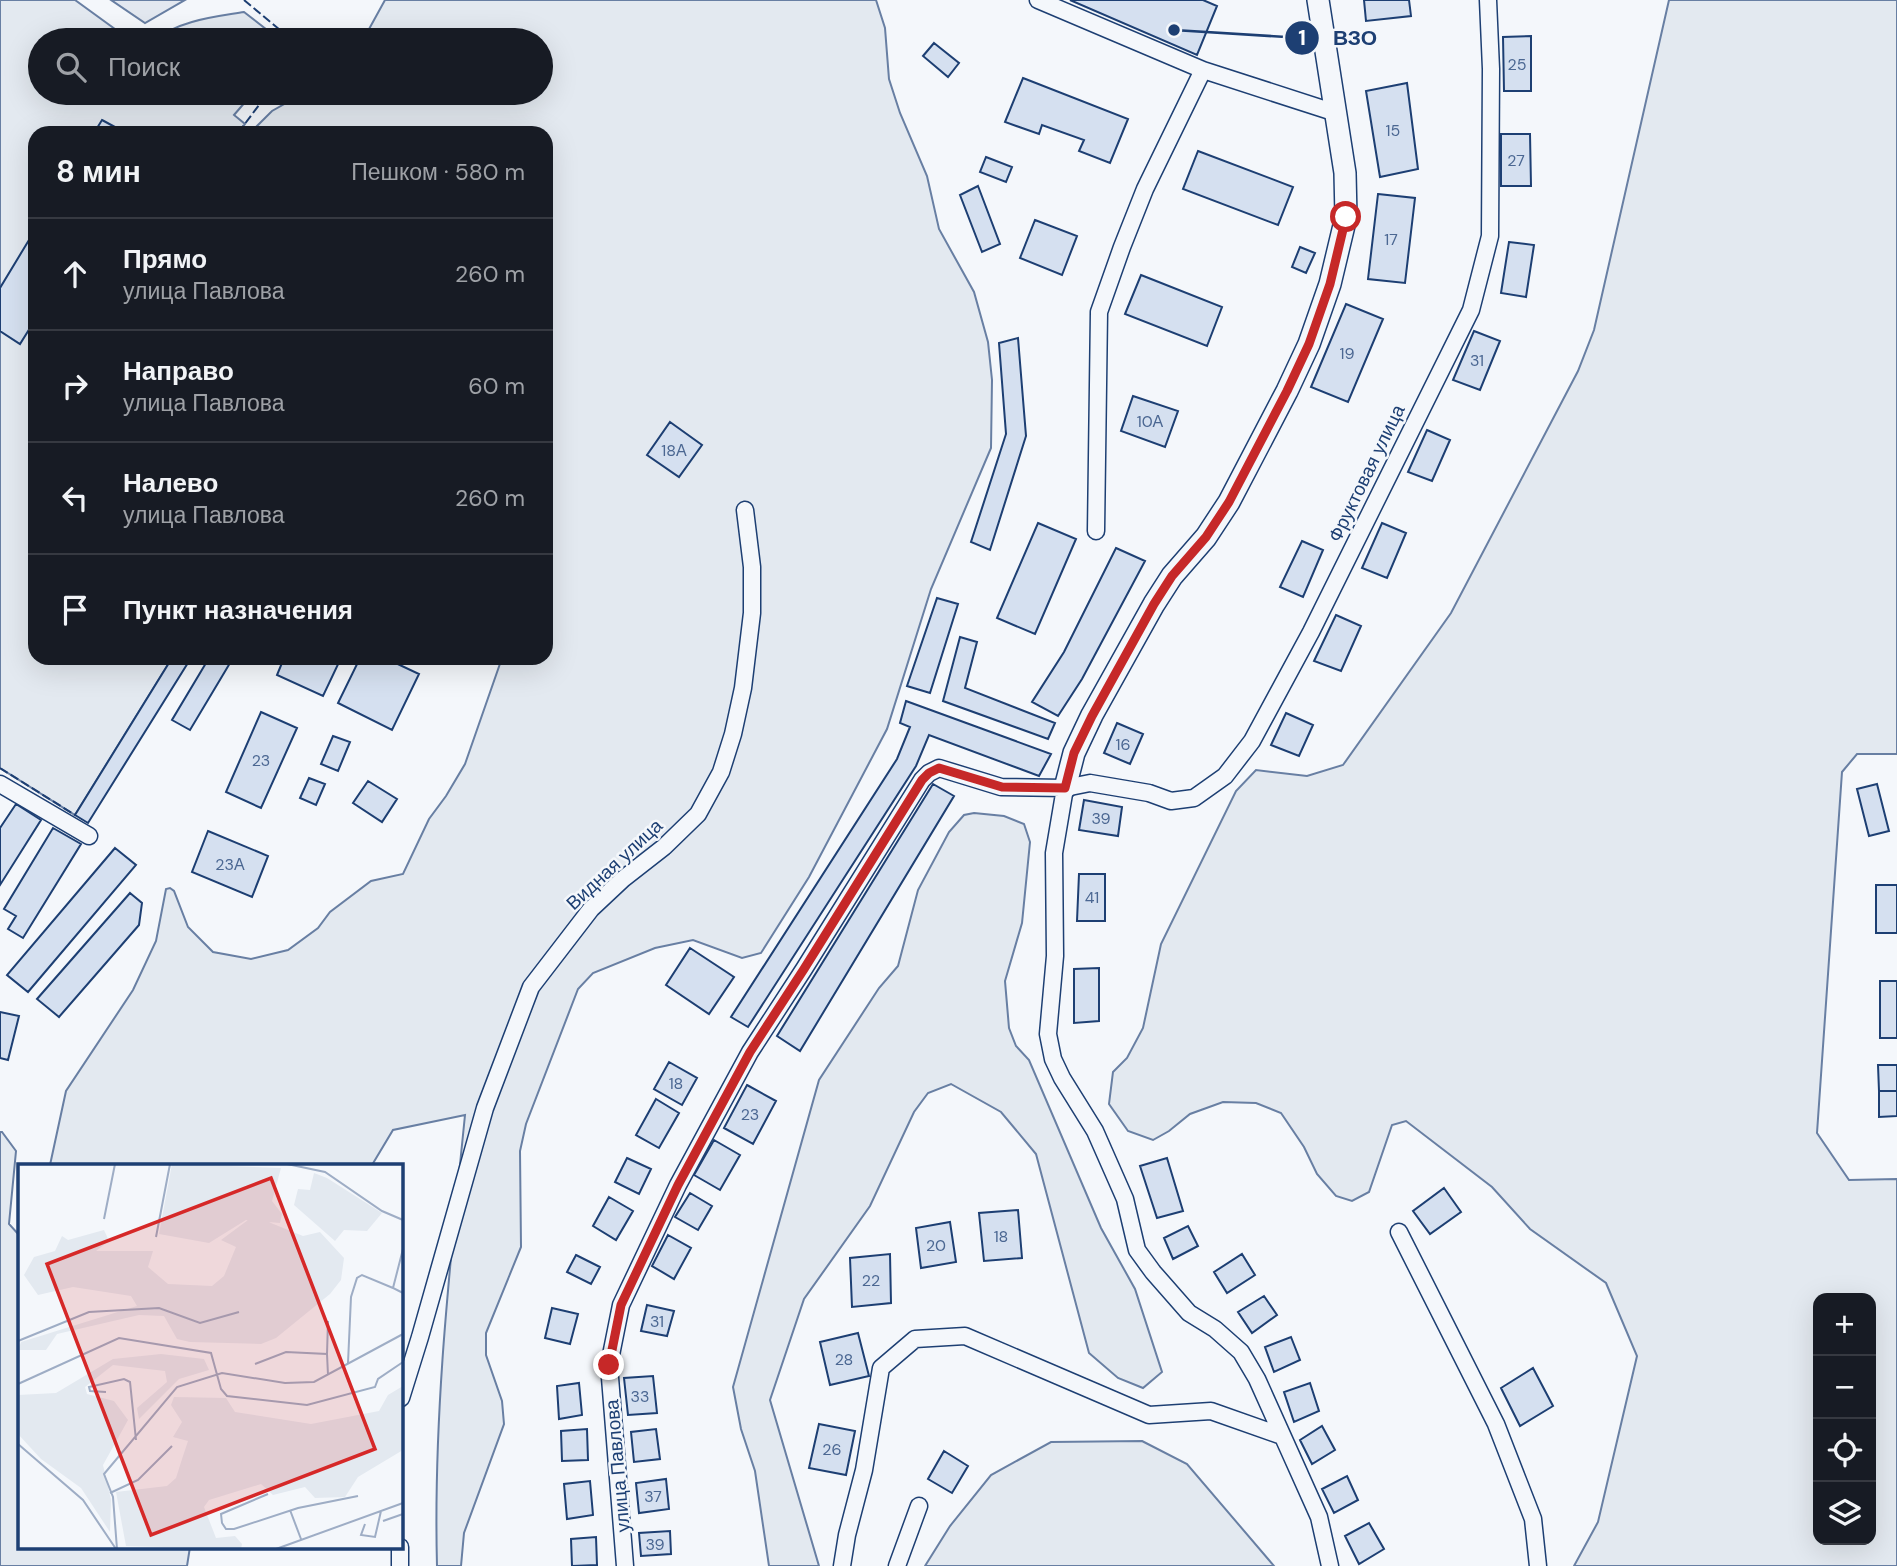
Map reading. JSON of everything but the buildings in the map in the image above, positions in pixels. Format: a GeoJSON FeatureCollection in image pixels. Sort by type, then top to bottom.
{"type":"FeatureCollection","features":[{"type":"Feature","properties":{"kind":"street"},"geometry":{"type":"LineString","coordinates":[[1038,0],[1202,70],[1336,113]]}},
{"type":"Feature","properties":{"kind":"street"},"geometry":{"type":"LineString","coordinates":[[1318,0],[1345,173],[1346,217],[1330,284],[1309,344],[1229,502],[1206,537],[1172,576],[1154,604],[1074,753],[1054,853],[1055,956],[1048,1034],[1053,1059],[1095,1131],[1125,1199],[1137,1251],[1189,1313],[1215,1329],[1241,1352],[1257,1379],[1319,1517],[1330,1566]]}},
{"type":"Feature","properties":{"kind":"street","name":"Фруктовая улица"},"geometry":{"type":"LineString","coordinates":[[1065,788],[1090,783],[1149,793],[1171,801],[1194,798],[1224,776],[1252,741],[1311,632],[1471,310],[1490,236],[1491,69],[1488,0]]}},
{"type":"Feature","properties":{"kind":"street"},"geometry":{"type":"LineString","coordinates":[[1096,531],[1099,312],[1146,189],[1202,70]]}},
{"type":"Feature","properties":{"kind":"street","name":"Видная улица"},"geometry":{"type":"LineString","coordinates":[[402,1395],[421,1337],[485,1108],[531,987],[591,909],[623,879],[664,847],[698,814],[721,772],[743,688],[752,613],[752,567],[745,510]]}},
{"type":"Feature","properties":{"kind":"street","name":"улица Павлова"},"geometry":{"type":"LineString","coordinates":[[625,1566],[609,1365],[621,1305],[678,1185],[750,1052],[915,789],[929,773],[939,768],[1002,787],[1065,788]]}},
{"type":"Feature","properties":{"kind":"street"},"geometry":{"type":"LineString","coordinates":[[0,784],[89,836]]}},
{"type":"Feature","properties":{"kind":"street"},"geometry":{"type":"LineString","coordinates":[[1399,1232],[1496,1424],[1533,1519],[1538,1566]]}},
{"type":"Feature","properties":{"kind":"street"},"geometry":{"type":"LineString","coordinates":[[842,1566],[864,1470],[881,1368],[915,1339],[965,1336],[1149,1415],[1211,1411],[1282,1436]]}},
{"type":"Feature","properties":{"kind":"street"},"geometry":{"type":"LineString","coordinates":[[897,1566],[919,1506]]}},
{"type":"Feature","properties":{"kind":"street"},"geometry":{"type":"LineString","coordinates":[[400,1548],[400,1566]]}},
{"type":"Feature","properties":{"kind":"shaded area"},"geometry":{"type":"Polygon","coordinates":[[[0,0],[75,0],[114,28],[28,28],[28,105],[243,105],[234,115],[245,124],[28,126],[28,665],[168,665],[75,815],[0,768],[0,0]]]}},
{"type":"Feature","properties":{"kind":"shaded area"},"geometry":{"type":"Polygon","coordinates":[[[111,0],[185,0],[145,23],[111,0]]]}},
{"type":"Feature","properties":{"kind":"shaded area"},"geometry":{"type":"Polygon","coordinates":[[[385,0],[876,0],[885,28],[889,79],[900,113],[927,176],[939,229],[974,292],[988,342],[992,380],[991,448],[931,589],[887,729],[809,877],[761,953],[742,958],[693,940],[655,948],[593,973],[578,989],[526,1124],[520,1151],[521,1247],[486,1333],[486,1355],[502,1401],[504,1424],[464,1533],[461,1566],[437,1566],[436,1509],[444,1340],[465,1115],[393,1130],[373,1164],[50,1164],[66,1091],[133,990],[156,941],[166,889],[174,891],[188,927],[213,952],[251,959],[288,950],[318,928],[330,912],[371,881],[403,874],[429,819],[465,764],[500,665],[553,665],[553,126],[257,126],[272,111],[283,105],[553,105],[553,28],[370,28],[385,0]]]}},
{"type":"Feature","properties":{"kind":"shaded area"},"geometry":{"type":"Polygon","coordinates":[[[1669,0],[1897,0],[1897,754],[1857,754],[1842,772],[1817,1133],[1849,1180],[1897,1179],[1897,1566],[1574,1566],[1598,1522],[1637,1356],[1606,1283],[1530,1229],[1492,1187],[1406,1121],[1392,1125],[1369,1192],[1352,1201],[1336,1196],[1317,1174],[1304,1147],[1281,1113],[1256,1103],[1223,1102],[1190,1114],[1153,1140],[1128,1131],[1109,1104],[1113,1072],[1127,1058],[1143,1028],[1161,944],[1236,791],[1256,770],[1307,776],[1343,765],[1451,613],[1578,371],[1594,330],[1669,0]]]}},
{"type":"Feature","properties":{"kind":"shaded area"},"geometry":{"type":"Polygon","coordinates":[[[244,12],[265,28],[175,28],[244,12]]]}},
{"type":"Feature","properties":{"kind":"shaded area"},"geometry":{"type":"Polygon","coordinates":[[[974,813],[1004,816],[1024,824],[1030,842],[1022,923],[1005,981],[1009,1028],[1016,1046],[1029,1060],[1101,1228],[1135,1289],[1162,1372],[1143,1388],[1118,1378],[1089,1353],[1036,1154],[1001,1112],[951,1084],[928,1093],[914,1112],[870,1206],[804,1299],[770,1400],[819,1566],[769,1566],[755,1471],[741,1429],[733,1387],[819,1080],[879,988],[898,966],[918,890],[949,832],[964,815],[974,813]]]}},
{"type":"Feature","properties":{"kind":"shaded area"},"geometry":{"type":"Polygon","coordinates":[[[2,1132],[16,1151],[9,1224],[18,1234],[18,1548],[190,1548],[187,1566],[0,1566],[2,1132]]]}},
{"type":"Feature","properties":{"kind":"shaded area"},"geometry":{"type":"Polygon","coordinates":[[[1142,1441],[1187,1464],[1274,1566],[925,1566],[950,1526],[991,1475],[1051,1442],[1142,1441]]]}},
{"type":"Feature","properties":{"kind":"fence"},"geometry":{"type":"LineString","coordinates":[[244,0],[278,28]]}},
{"type":"Feature","properties":{"kind":"fence"},"geometry":{"type":"LineString","coordinates":[[243,126],[259,105]]}},
{"type":"Feature","properties":{"kind":"fence"},"geometry":{"type":"LineString","coordinates":[[0,768],[75,815]]}},
{"type":"Feature","properties":{"kind":"place","name":"ВЗО"},"geometry":{"type":"Point","coordinates":[1174,30]}},
{"type":"Feature","properties":{"kind":"route"},"geometry":{"type":"LineString","coordinates":[[609,1365],[621,1305],[678,1185],[750,1052],[922,780],[939,768],[1002,787],[1065,788],[1074,753],[1154,604],[1172,576],[1206,537],[1229,502],[1287,391],[1309,344],[1330,284],[1346,217]]}}]}
